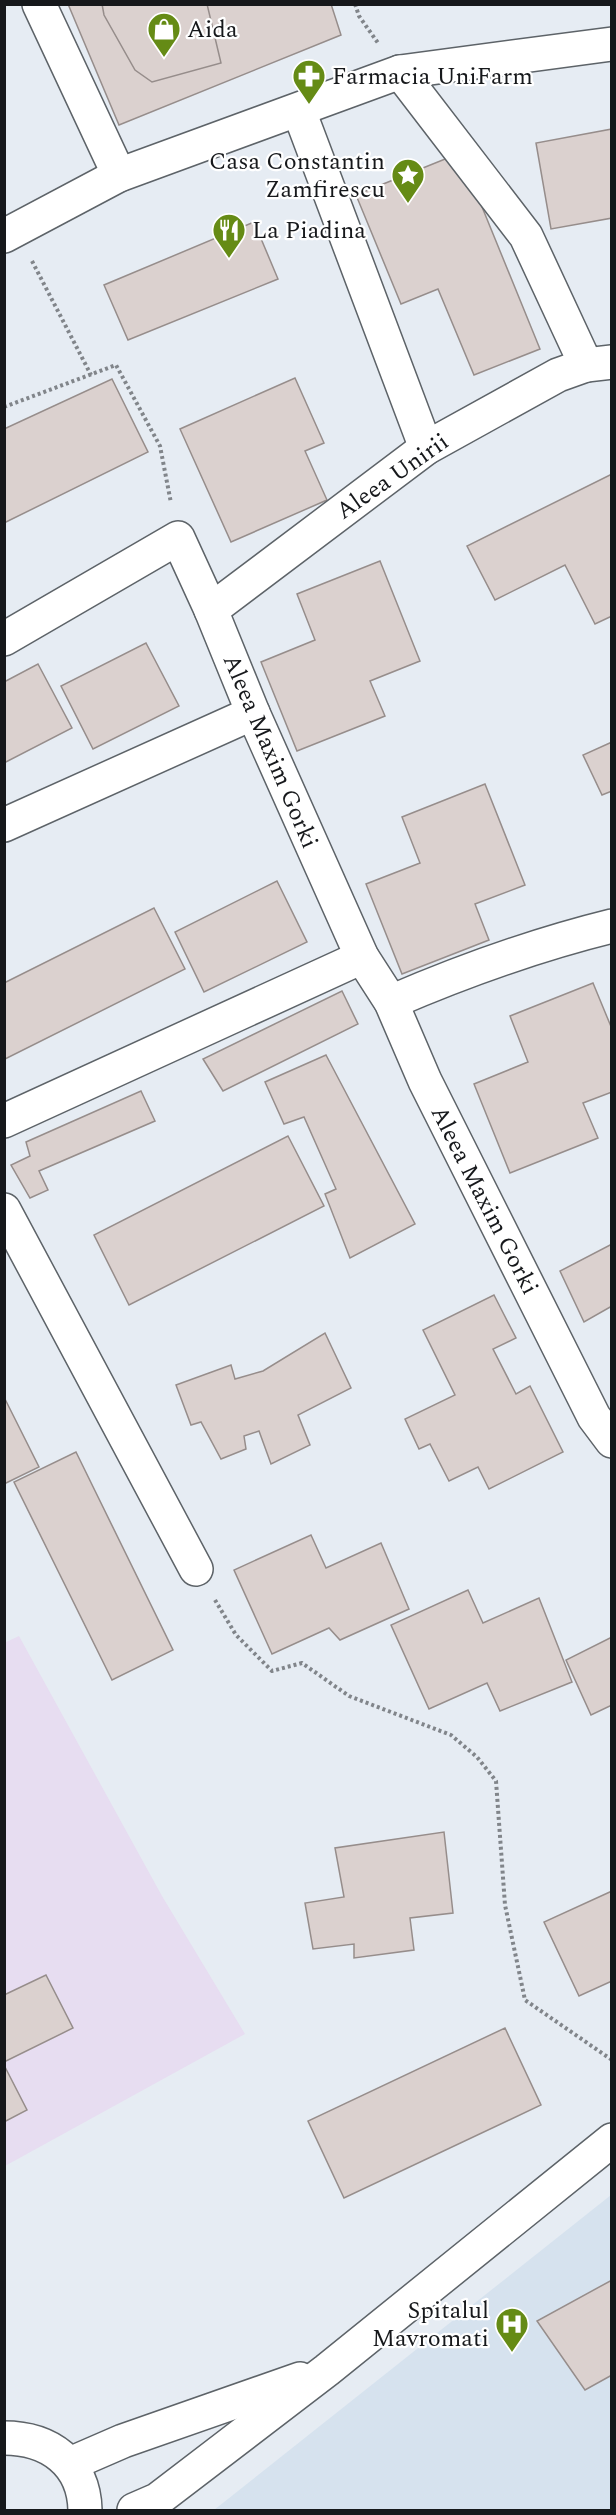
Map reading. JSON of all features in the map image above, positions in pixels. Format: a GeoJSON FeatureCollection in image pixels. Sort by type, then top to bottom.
{"type":"FeatureCollection","features":[{"type":"Feature","properties":{"kind":"street"},"geometry":{"type":"LineString","coordinates":[[39,4],[118,175]]}},
{"type":"Feature","properties":{"kind":"street"},"geometry":{"type":"LineString","coordinates":[[10,233],[118,175],[299,111],[400,72],[612,44]]}},
{"type":"Feature","properties":{"kind":"street","name":"Aleea Unirii"},"geometry":{"type":"LineString","coordinates":[[211,610],[426,447],[558,375],[599,364],[526,236],[400,72]]}},
{"type":"Feature","properties":{"kind":"street"},"geometry":{"type":"LineString","coordinates":[[299,111],[426,447]]}},
{"type":"Feature","properties":{"kind":"street"},"geometry":{"type":"LineString","coordinates":[[4,639],[178,538]]}},
{"type":"Feature","properties":{"kind":"street","name":"Aleea Maxim Gorki"},"geometry":{"type":"LineString","coordinates":[[178,538],[362,957],[391,1002],[425,1081],[507,1245],[594,1417],[612,1441]]}},
{"type":"Feature","properties":{"kind":"street"},"geometry":{"type":"LineString","coordinates":[[4,825],[253,713]]}},
{"type":"Feature","properties":{"kind":"street"},"geometry":{"type":"LineString","coordinates":[[391,1002],[466,970],[569,937],[612,926]]}},
{"type":"Feature","properties":{"kind":"street"},"geometry":{"type":"LineString","coordinates":[[8,1111],[362,957]]}},
{"type":"Feature","properties":{"kind":"street"},"geometry":{"type":"LineString","coordinates":[[4,1210],[196,1569]]}},
{"type":"Feature","properties":{"kind":"street"},"geometry":{"type":"LineString","coordinates":[[134,2511],[157,2500],[327,2370],[612,2140]]}},
{"type":"Feature","properties":{"kind":"street"},"geometry":{"type":"LineString","coordinates":[[70,2464],[123,2440],[327,2370]]}},
{"type":"Feature","properties":{"kind":"street"},"geometry":{"type":"LineString","coordinates":[[4,2438],[37,2442],[55,2451],[70,2464],[82,2487],[85,2511]]}},
{"type":"Feature","properties":{"kind":"path"},"geometry":{"type":"LineString","coordinates":[[10,233],[91,375]]}},
{"type":"Feature","properties":{"kind":"path"},"geometry":{"type":"LineString","coordinates":[[4,407],[116,365],[160,446],[178,538]]}},
{"type":"Feature","properties":{"kind":"path"},"geometry":{"type":"LineString","coordinates":[[196,1569],[236,1635],[272,1671],[302,1663],[349,1696],[451,1735],[477,1757],[496,1781],[505,1905],[525,2000],[612,2060]]}},
{"type":"Feature","properties":{"kind":"shaded area"},"geometry":{"type":"Polygon","coordinates":[[[19,1636],[162,1896],[245,2034],[5,2166],[4,1643],[19,1636]]]}},
{"type":"Feature","properties":{"kind":"shaded area","name":"Spitalul Mavromati"},"geometry":{"type":"Polygon","coordinates":[[[611,2195],[611,2510],[214,2510],[611,2195]]]}},
{"type":"Feature","properties":{"kind":"building"},"geometry":{"type":"Polygon","coordinates":[[[68,4],[331,4],[341,35],[119,125],[68,4]]]}},
{"type":"Feature","properties":{"kind":"building"},"geometry":{"type":"Polygon","coordinates":[[[102,4],[207,4],[221,63],[152,82],[135,70],[104,15],[102,4]]]}},
{"type":"Feature","properties":{"kind":"building"},"geometry":{"type":"Polygon","coordinates":[[[612,129],[612,218],[551,229],[536,143],[612,129]]]}},
{"type":"Feature","properties":{"kind":"building"},"geometry":{"type":"Polygon","coordinates":[[[460,153],[540,349],[474,375],[438,289],[401,304],[356,195],[460,153]]]}},
{"type":"Feature","properties":{"kind":"building"},"geometry":{"type":"Polygon","coordinates":[[[254,222],[278,279],[128,340],[104,285],[254,222]]]}},
{"type":"Feature","properties":{"kind":"building"},"geometry":{"type":"Polygon","coordinates":[[[295,378],[324,443],[305,451],[327,500],[231,542],[180,429],[295,378]]]}},
{"type":"Feature","properties":{"kind":"building"},"geometry":{"type":"Polygon","coordinates":[[[112,379],[148,452],[4,523],[4,429],[112,379]]]}},
{"type":"Feature","properties":{"kind":"building"},"geometry":{"type":"Polygon","coordinates":[[[612,474],[612,616],[595,624],[565,565],[495,600],[467,546],[612,474]]]}},
{"type":"Feature","properties":{"kind":"building"},"geometry":{"type":"Polygon","coordinates":[[[380,561],[420,661],[370,681],[385,716],[297,751],[261,662],[315,640],[297,594],[380,561]]]}},
{"type":"Feature","properties":{"kind":"building"},"geometry":{"type":"Polygon","coordinates":[[[146,643],[179,706],[93,749],[61,686],[146,643]]]}},
{"type":"Feature","properties":{"kind":"building"},"geometry":{"type":"Polygon","coordinates":[[[38,664],[72,728],[4,763],[4,682],[38,664]]]}},
{"type":"Feature","properties":{"kind":"building"},"geometry":{"type":"Polygon","coordinates":[[[612,742],[612,791],[602,795],[583,755],[612,742]]]}},
{"type":"Feature","properties":{"kind":"building"},"geometry":{"type":"Polygon","coordinates":[[[485,784],[525,885],[475,904],[489,940],[402,974],[366,884],[420,863],[402,817],[485,784]]]}},
{"type":"Feature","properties":{"kind":"building"},"geometry":{"type":"Polygon","coordinates":[[[277,881],[307,942],[204,992],[175,932],[277,881]]]}},
{"type":"Feature","properties":{"kind":"building"},"geometry":{"type":"Polygon","coordinates":[[[154,908],[185,969],[5,1059],[4,983],[154,908]]]}},
{"type":"Feature","properties":{"kind":"building"},"geometry":{"type":"Polygon","coordinates":[[[593,983],[612,1029],[612,1092],[583,1103],[598,1138],[510,1173],[474,1084],[528,1062],[510,1016],[593,983]]]}},
{"type":"Feature","properties":{"kind":"building"},"geometry":{"type":"Polygon","coordinates":[[[342,991],[358,1024],[223,1091],[203,1059],[342,991]]]}},
{"type":"Feature","properties":{"kind":"building"},"geometry":{"type":"Polygon","coordinates":[[[326,1055],[415,1224],[350,1258],[325,1194],[336,1189],[304,1117],[284,1124],[265,1082],[326,1055]]]}},
{"type":"Feature","properties":{"kind":"building"},"geometry":{"type":"Polygon","coordinates":[[[141,1091],[155,1121],[39,1171],[48,1190],[30,1198],[11,1165],[30,1156],[26,1142],[141,1091]]]}},
{"type":"Feature","properties":{"kind":"building"},"geometry":{"type":"Polygon","coordinates":[[[288,1136],[324,1206],[129,1305],[94,1235],[288,1136]]]}},
{"type":"Feature","properties":{"kind":"building"},"geometry":{"type":"Polygon","coordinates":[[[612,1244],[612,1306],[584,1322],[560,1271],[612,1244]]]}},
{"type":"Feature","properties":{"kind":"building"},"geometry":{"type":"Polygon","coordinates":[[[494,1295],[516,1338],[493,1349],[516,1394],[530,1386],[563,1452],[489,1489],[478,1467],[449,1481],[430,1444],[419,1449],[405,1419],[455,1395],[423,1330],[494,1295]]]}},
{"type":"Feature","properties":{"kind":"building"},"geometry":{"type":"Polygon","coordinates":[[[325,1333],[351,1388],[298,1415],[310,1445],[271,1464],[259,1431],[244,1436],[246,1449],[221,1459],[201,1422],[191,1425],[176,1385],[231,1365],[235,1379],[263,1371],[325,1333]]]}},
{"type":"Feature","properties":{"kind":"building"},"geometry":{"type":"Polygon","coordinates":[[[4,1397],[39,1467],[4,1484],[4,1397]]]}},
{"type":"Feature","properties":{"kind":"building"},"geometry":{"type":"Polygon","coordinates":[[[76,1452],[173,1650],[112,1680],[14,1482],[76,1452]]]}},
{"type":"Feature","properties":{"kind":"building"},"geometry":{"type":"Polygon","coordinates":[[[311,1535],[326,1568],[381,1543],[409,1609],[340,1640],[329,1628],[272,1654],[234,1570],[311,1535]]]}},
{"type":"Feature","properties":{"kind":"building"},"geometry":{"type":"Polygon","coordinates":[[[468,1590],[483,1623],[539,1598],[572,1682],[500,1711],[487,1683],[429,1709],[391,1625],[468,1590]]]}},
{"type":"Feature","properties":{"kind":"building"},"geometry":{"type":"Polygon","coordinates":[[[612,1637],[612,1705],[591,1715],[566,1660],[612,1637]]]}},
{"type":"Feature","properties":{"kind":"building"},"geometry":{"type":"Polygon","coordinates":[[[444,1832],[453,1913],[410,1918],[414,1950],[354,1958],[354,1944],[313,1949],[305,1903],[344,1897],[335,1848],[444,1832]]]}},
{"type":"Feature","properties":{"kind":"building"},"geometry":{"type":"Polygon","coordinates":[[[612,1891],[612,1981],[579,1996],[544,1922],[612,1891]]]}},
{"type":"Feature","properties":{"kind":"building"},"geometry":{"type":"Polygon","coordinates":[[[46,1975],[73,2028],[4,2062],[4,1995],[46,1975]]]}},
{"type":"Feature","properties":{"kind":"building"},"geometry":{"type":"Polygon","coordinates":[[[505,2028],[541,2105],[344,2198],[308,2121],[505,2028]]]}},
{"type":"Feature","properties":{"kind":"building"},"geometry":{"type":"Polygon","coordinates":[[[4,2065],[27,2110],[4,2122],[4,2065]]]}},
{"type":"Feature","properties":{"kind":"building"},"geometry":{"type":"Polygon","coordinates":[[[612,2280],[612,2375],[585,2390],[537,2321],[612,2280]]]}},
{"type":"Feature","properties":{"kind":"place","name":"Aida"},"geometry":{"type":"Point","coordinates":[164,58]}},
{"type":"Feature","properties":{"kind":"place","name":"Farmacia UniFarm"},"geometry":{"type":"Point","coordinates":[309,105]}},
{"type":"Feature","properties":{"kind":"place","name":"Casa Constantin Zamfirescu"},"geometry":{"type":"Point","coordinates":[408,204]}},
{"type":"Feature","properties":{"kind":"place","name":"La Piadina"},"geometry":{"type":"Point","coordinates":[229,259]}},
{"type":"Feature","properties":{"kind":"place","name":"Spitalul Mavromati"},"geometry":{"type":"Point","coordinates":[512,2353]}}]}
